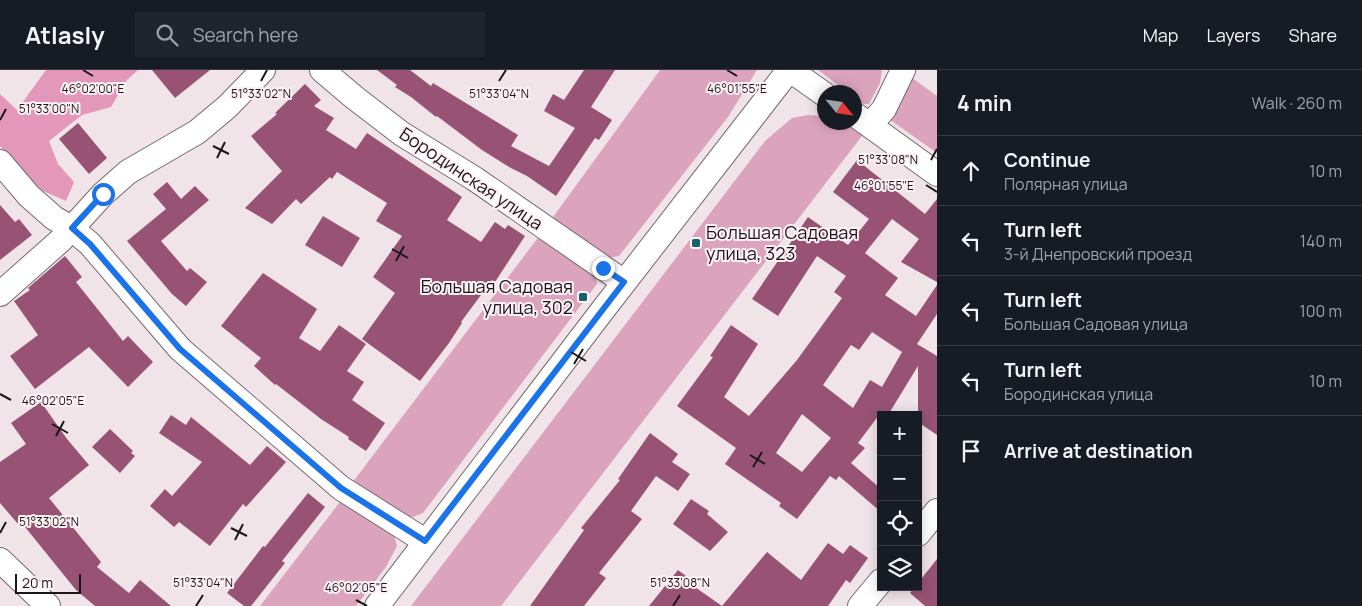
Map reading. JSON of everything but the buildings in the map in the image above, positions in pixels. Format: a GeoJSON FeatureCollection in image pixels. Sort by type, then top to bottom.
{"type":"FeatureCollection","features":[{"type":"Feature","properties":{"kind":"street"},"geometry":{"type":"LineString","coordinates":[[0,294],[61,240],[103,194],[128,172],[197,132],[227,107],[263,70]]}},
{"type":"Feature","properties":{"kind":"street","name":"Бородинская улица"},"geometry":{"type":"LineString","coordinates":[[322,70],[402,134],[474,179],[624,282]]}},
{"type":"Feature","properties":{"kind":"street"},"geometry":{"type":"LineString","coordinates":[[377,606],[624,282],[789,70],[817,89]]}},
{"type":"Feature","properties":{"kind":"street"},"geometry":{"type":"LineString","coordinates":[[903,70],[884,109],[862,120],[937,174]]}},
{"type":"Feature","properties":{"kind":"street"},"geometry":{"type":"LineString","coordinates":[[0,162],[29,196],[54,218],[72,228],[90,244],[180,349],[341,488],[425,541]]}},
{"type":"Feature","properties":{"kind":"street"},"geometry":{"type":"LineString","coordinates":[[922,529],[937,511]]}},
{"type":"Feature","properties":{"kind":"street"},"geometry":{"type":"LineString","coordinates":[[0,560],[48,606]]}},
{"type":"Feature","properties":{"kind":"street"},"geometry":{"type":"LineString","coordinates":[[860,606],[877,586]]}},
{"type":"Feature","properties":{"kind":"shaded area"},"geometry":{"type":"Polygon","coordinates":[[[46,70],[138,70],[126,81],[111,107],[82,115],[49,141],[58,164],[74,182],[66,201],[43,191],[18,168],[0,146],[0,94],[17,110],[46,70]]]}},
{"type":"Feature","properties":{"kind":"shaded area"},"geometry":{"type":"Polygon","coordinates":[[[660,70],[757,70],[728,117],[619,256],[600,259],[548,224],[660,70]]]}},
{"type":"Feature","properties":{"kind":"shaded area"},"geometry":{"type":"Polygon","coordinates":[[[818,70],[882,70],[880,83],[869,104],[862,103],[862,85],[838,85],[818,70]]]}},
{"type":"Feature","properties":{"kind":"shaded area"},"geometry":{"type":"Polygon","coordinates":[[[908,75],[937,96],[937,153],[889,119],[908,75]]]}},
{"type":"Feature","properties":{"kind":"shaded area"},"geometry":{"type":"Polygon","coordinates":[[[817,116],[817,130],[861,130],[865,132],[501,606],[411,606],[765,141],[792,118],[817,116]]]}},
{"type":"Feature","properties":{"kind":"shaded area"},"geometry":{"type":"Polygon","coordinates":[[[540,235],[596,276],[597,284],[423,513],[413,517],[401,515],[352,483],[540,235]]]}},
{"type":"Feature","properties":{"kind":"shaded area"},"geometry":{"type":"Polygon","coordinates":[[[343,498],[394,535],[397,546],[386,567],[356,606],[260,606],[343,498]]]}},
{"type":"Feature","properties":{"kind":"place","name":"Большая Садовая улица, 323"},"geometry":{"type":"Point","coordinates":[696,243]}},
{"type":"Feature","properties":{"kind":"place","name":"Большая Садовая улица, 302"},"geometry":{"type":"Point","coordinates":[583,297]}},
{"type":"Feature","properties":{"kind":"route"},"geometry":{"type":"LineString","coordinates":[[103,194],[72,228],[90,244],[180,349],[341,488],[425,541],[624,282],[603,268]]}}]}
